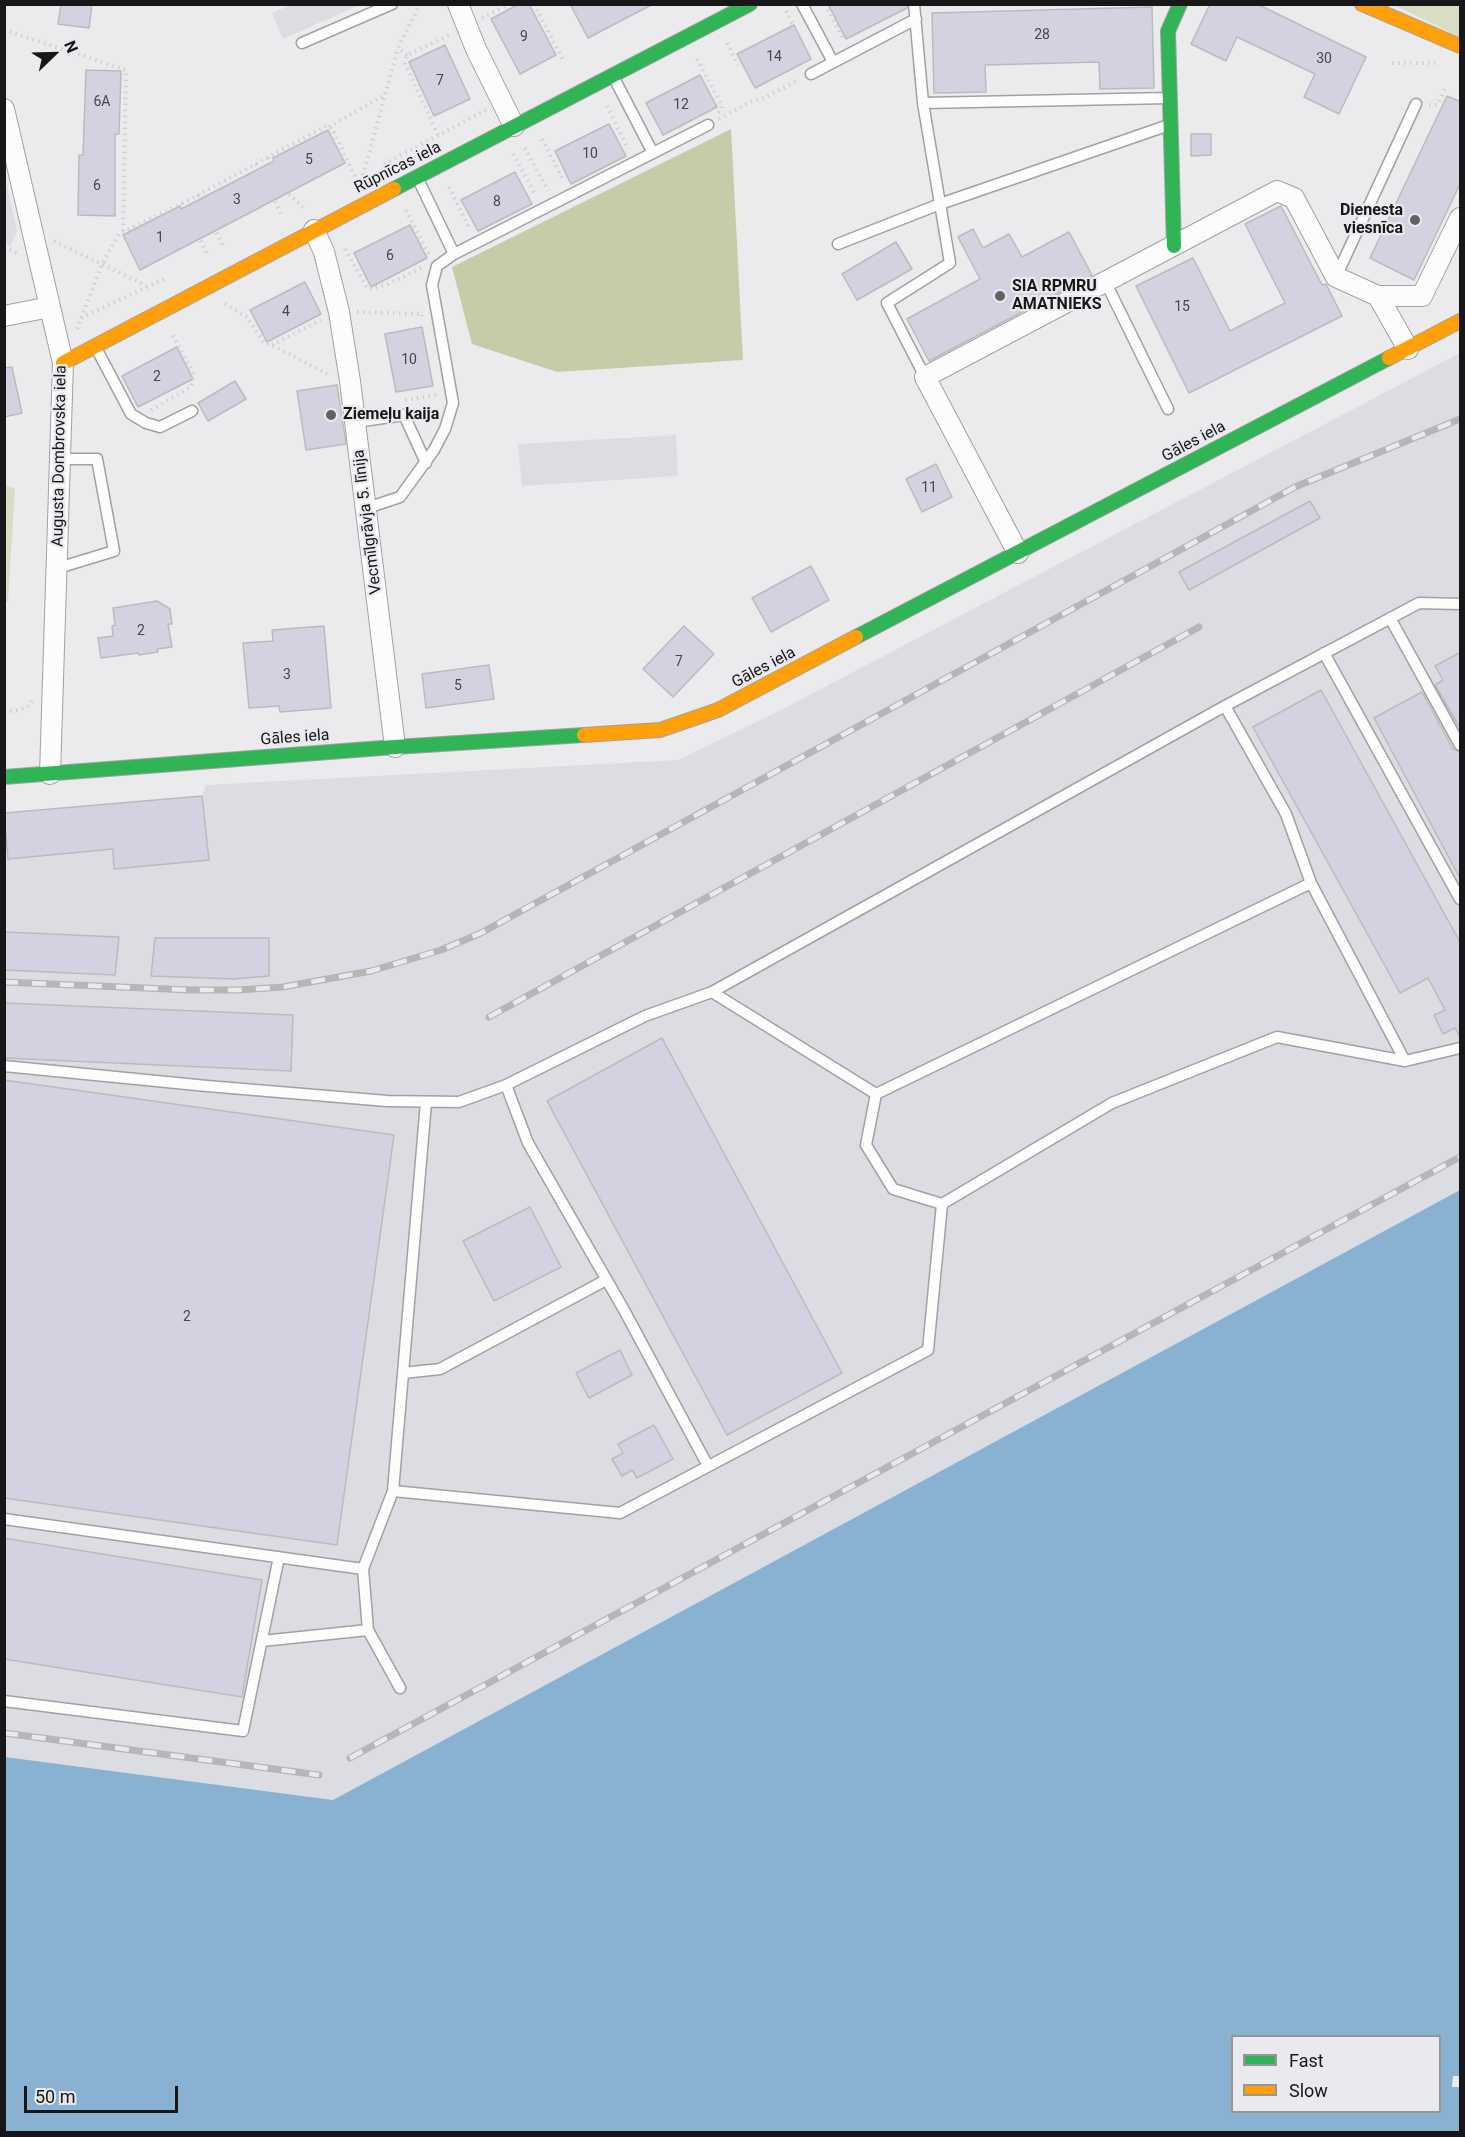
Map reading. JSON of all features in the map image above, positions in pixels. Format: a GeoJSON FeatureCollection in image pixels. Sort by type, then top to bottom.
{"type":"FeatureCollection","features":[{"type":"Feature","properties":{"kind":"street"},"geometry":{"type":"LineString","coordinates":[[458,4],[465,27],[514,126]]}},
{"type":"Feature","properties":{"kind":"street","name":"Rūpnīcas iela"},"geometry":{"type":"LineString","coordinates":[[63,363],[750,4]]}},
{"type":"Feature","properties":{"kind":"street"},"geometry":{"type":"LineString","coordinates":[[1174,246],[1168,31],[1180,4]]}},
{"type":"Feature","properties":{"kind":"street"},"geometry":{"type":"LineString","coordinates":[[1362,4],[1461,46]]}},
{"type":"Feature","properties":{"kind":"street","name":"Augusta Dombrovska iela"},"geometry":{"type":"LineString","coordinates":[[4,109],[63,363],[50,774]]}},
{"type":"Feature","properties":{"kind":"street"},"geometry":{"type":"LineString","coordinates":[[1018,553],[925,377],[1277,191],[1294,198],[1336,277],[1378,296],[1422,296],[1461,218]]}},
{"type":"Feature","properties":{"kind":"street","name":"Vecmīlgrāvja 5. līnija"},"geometry":{"type":"LineString","coordinates":[[314,230],[324,252],[339,312],[350,381],[395,747]]}},
{"type":"Feature","properties":{"kind":"street"},"geometry":{"type":"LineString","coordinates":[[1378,296],[1408,349]]}},
{"type":"Feature","properties":{"kind":"street"},"geometry":{"type":"LineString","coordinates":[[4,316],[50,307]]}},
{"type":"Feature","properties":{"kind":"street","name":"Gāles iela"},"geometry":{"type":"LineString","coordinates":[[4,777],[660,729],[718,710],[1461,321]]}},
{"type":"Feature","properties":{"kind":"lane"},"geometry":{"type":"LineString","coordinates":[[302,43],[392,4]]}},
{"type":"Feature","properties":{"kind":"lane"},"geometry":{"type":"LineString","coordinates":[[802,4],[833,62]]}},
{"type":"Feature","properties":{"kind":"lane"},"geometry":{"type":"LineString","coordinates":[[914,4],[923,103],[950,263],[887,303],[925,377]]}},
{"type":"Feature","properties":{"kind":"lane"},"geometry":{"type":"LineString","coordinates":[[811,74],[916,19]]}},
{"type":"Feature","properties":{"kind":"lane"},"geometry":{"type":"LineString","coordinates":[[613,75],[653,153]]}},
{"type":"Feature","properties":{"kind":"lane"},"geometry":{"type":"LineString","coordinates":[[923,103],[1171,98]]}},
{"type":"Feature","properties":{"kind":"lane"},"geometry":{"type":"LineString","coordinates":[[1336,277],[1416,104]]}},
{"type":"Feature","properties":{"kind":"lane"},"geometry":{"type":"LineString","coordinates":[[367,508],[400,497],[426,463],[445,429],[453,403],[432,285],[436,266],[454,254],[653,153],[710,120]]}},
{"type":"Feature","properties":{"kind":"lane"},"geometry":{"type":"LineString","coordinates":[[838,244],[940,204],[1172,124]]}},
{"type":"Feature","properties":{"kind":"lane"},"geometry":{"type":"LineString","coordinates":[[417,177],[454,254]]}},
{"type":"Feature","properties":{"kind":"lane"},"geometry":{"type":"LineString","coordinates":[[1106,283],[1168,409]]}},
{"type":"Feature","properties":{"kind":"lane"},"geometry":{"type":"LineString","coordinates":[[95,345],[131,414],[147,423],[160,426],[192,411]]}},
{"type":"Feature","properties":{"kind":"lane"},"geometry":{"type":"LineString","coordinates":[[356,422],[404,415],[426,463]]}},
{"type":"Feature","properties":{"kind":"lane"},"geometry":{"type":"LineString","coordinates":[[58,568],[114,551],[97,459],[60,459]]}},
{"type":"Feature","properties":{"kind":"lane"},"geometry":{"type":"LineString","coordinates":[[4,1066],[387,1101],[459,1102],[506,1084],[645,1016],[712,992],[1225,706],[1419,603],[1461,604]]}},
{"type":"Feature","properties":{"kind":"lane"},"geometry":{"type":"LineString","coordinates":[[1390,618],[1461,745]]}},
{"type":"Feature","properties":{"kind":"lane"},"geometry":{"type":"LineString","coordinates":[[1324,653],[1461,899]]}},
{"type":"Feature","properties":{"kind":"lane"},"geometry":{"type":"LineString","coordinates":[[1225,706],[1286,814],[1311,883],[1406,1061]]}},
{"type":"Feature","properties":{"kind":"lane"},"geometry":{"type":"LineString","coordinates":[[876,1094],[1311,883]]}},
{"type":"Feature","properties":{"kind":"lane"},"geometry":{"type":"LineString","coordinates":[[712,992],[876,1094]]}},
{"type":"Feature","properties":{"kind":"lane"},"geometry":{"type":"LineString","coordinates":[[876,1094],[866,1145],[893,1188],[942,1204],[1112,1103],[1277,1037],[1406,1061],[1461,1048]]}},
{"type":"Feature","properties":{"kind":"lane"},"geometry":{"type":"LineString","coordinates":[[506,1084],[528,1143],[708,1466]]}},
{"type":"Feature","properties":{"kind":"lane"},"geometry":{"type":"LineString","coordinates":[[400,1689],[368,1630],[363,1569],[393,1491],[426,1102]]}},
{"type":"Feature","properties":{"kind":"lane"},"geometry":{"type":"LineString","coordinates":[[393,1491],[620,1513],[928,1350],[942,1204]]}},
{"type":"Feature","properties":{"kind":"lane"},"geometry":{"type":"LineString","coordinates":[[403,1373],[440,1369],[606,1280]]}},
{"type":"Feature","properties":{"kind":"lane"},"geometry":{"type":"LineString","coordinates":[[4,1519],[363,1569]]}},
{"type":"Feature","properties":{"kind":"lane"},"geometry":{"type":"LineString","coordinates":[[4,1701],[243,1731],[279,1557]]}},
{"type":"Feature","properties":{"kind":"lane"},"geometry":{"type":"LineString","coordinates":[[262,1641],[368,1630]]}},
{"type":"Feature","properties":{"kind":"path"},"geometry":{"type":"LineString","coordinates":[[363,175],[398,48],[420,4]]}},
{"type":"Feature","properties":{"kind":"path"},"geometry":{"type":"LineString","coordinates":[[407,55],[508,4]]}},
{"type":"Feature","properties":{"kind":"path"},"geometry":{"type":"LineString","coordinates":[[534,4],[563,60]]}},
{"type":"Feature","properties":{"kind":"path"},"geometry":{"type":"LineString","coordinates":[[825,4],[850,53]]}},
{"type":"Feature","properties":{"kind":"path"},"geometry":{"type":"LineString","coordinates":[[933,4],[1000,4]]}},
{"type":"Feature","properties":{"kind":"path"},"geometry":{"type":"LineString","coordinates":[[1037,4],[1037,10]]}},
{"type":"Feature","properties":{"kind":"path"},"geometry":{"type":"LineString","coordinates":[[786,11],[800,34]]}},
{"type":"Feature","properties":{"kind":"path"},"geometry":{"type":"LineString","coordinates":[[4,30],[126,70],[123,232]]}},
{"type":"Feature","properties":{"kind":"path"},"geometry":{"type":"LineString","coordinates":[[727,43],[738,65]]}},
{"type":"Feature","properties":{"kind":"path"},"geometry":{"type":"LineString","coordinates":[[398,48],[407,55]]}},
{"type":"Feature","properties":{"kind":"path"},"geometry":{"type":"LineString","coordinates":[[407,55],[405,63],[438,135]]}},
{"type":"Feature","properties":{"kind":"path"},"geometry":{"type":"LineString","coordinates":[[697,59],[723,106],[721,111],[710,120]]}},
{"type":"Feature","properties":{"kind":"path"},"geometry":{"type":"LineString","coordinates":[[1392,63],[1438,63]]}},
{"type":"Feature","properties":{"kind":"path"},"geometry":{"type":"LineString","coordinates":[[710,120],[764,98],[811,74]]}},
{"type":"Feature","properties":{"kind":"path"},"geometry":{"type":"LineString","coordinates":[[1416,104],[1437,105],[1445,89]]}},
{"type":"Feature","properties":{"kind":"path"},"geometry":{"type":"LineString","coordinates":[[63,363],[102,264],[119,234],[198,195],[326,126],[329,127],[384,96]]}},
{"type":"Feature","properties":{"kind":"path"},"geometry":{"type":"LineString","coordinates":[[607,106],[629,151]]}},
{"type":"Feature","properties":{"kind":"path"},"geometry":{"type":"LineString","coordinates":[[514,126],[555,203]]}},
{"type":"Feature","properties":{"kind":"path"},"geometry":{"type":"LineString","coordinates":[[329,127],[332,128],[356,179]]}},
{"type":"Feature","properties":{"kind":"path"},"geometry":{"type":"LineString","coordinates":[[542,140],[566,185]]}},
{"type":"Feature","properties":{"kind":"path"},"geometry":{"type":"LineString","coordinates":[[513,154],[537,200]]}},
{"type":"Feature","properties":{"kind":"path"},"geometry":{"type":"LineString","coordinates":[[268,158],[287,192],[303,207]]}},
{"type":"Feature","properties":{"kind":"path"},"geometry":{"type":"LineString","coordinates":[[256,164],[283,217]]}},
{"type":"Feature","properties":{"kind":"path"},"geometry":{"type":"LineString","coordinates":[[449,187],[472,234]]}},
{"type":"Feature","properties":{"kind":"path"},"geometry":{"type":"LineString","coordinates":[[198,195],[224,248]]}},
{"type":"Feature","properties":{"kind":"path"},"geometry":{"type":"LineString","coordinates":[[182,203],[208,256]]}},
{"type":"Feature","properties":{"kind":"path"},"geometry":{"type":"LineString","coordinates":[[406,210],[430,256]]}},
{"type":"Feature","properties":{"kind":"path"},"geometry":{"type":"LineString","coordinates":[[342,243],[368,289],[386,285],[424,266]]}},
{"type":"Feature","properties":{"kind":"path"},"geometry":{"type":"LineString","coordinates":[[66,246],[178,301]]}},
{"type":"Feature","properties":{"kind":"path"},"geometry":{"type":"LineString","coordinates":[[225,304],[247,317],[265,344],[272,345],[341,382],[350,381]]}},
{"type":"Feature","properties":{"kind":"path"},"geometry":{"type":"LineString","coordinates":[[272,345],[339,312],[422,314],[424,324]]}},
{"type":"Feature","properties":{"kind":"path"},"geometry":{"type":"LineString","coordinates":[[141,409],[150,410],[191,387],[194,374],[171,332]]}},
{"type":"Feature","properties":{"kind":"path"},"geometry":{"type":"LineString","coordinates":[[401,400],[437,394],[435,384]]}},
{"type":"Feature","properties":{"kind":"shaded area"},"geometry":{"type":"Polygon","coordinates":[[[291,5],[359,5],[283,39],[272,13],[291,5]]]}},
{"type":"Feature","properties":{"kind":"shaded area"},"geometry":{"type":"Polygon","coordinates":[[[5,175],[17,231],[10,246],[5,243],[5,175]]]}},
{"type":"Feature","properties":{"kind":"shaded area"},"geometry":{"type":"Polygon","coordinates":[[[1460,353],[1460,1190],[333,1800],[5,1757],[5,814],[202,796],[206,785],[678,760],[781,710],[1460,353]]]}},
{"type":"Feature","properties":{"kind":"shaded area"},"geometry":{"type":"Polygon","coordinates":[[[676,435],[678,476],[522,486],[518,444],[676,435]]]}},
{"type":"Feature","properties":{"kind":"green space"},"geometry":{"type":"Polygon","coordinates":[[[1394,5],[1460,5],[1460,37],[1394,5]]]}},
{"type":"Feature","properties":{"kind":"green space"},"geometry":{"type":"Polygon","coordinates":[[[731,129],[743,360],[557,372],[472,344],[452,267],[731,129]]]}},
{"type":"Feature","properties":{"kind":"green space"},"geometry":{"type":"Polygon","coordinates":[[[4,484],[15,489],[8,601],[5,603],[4,484]]]}},
{"type":"Feature","properties":{"kind":"water"},"geometry":{"type":"Polygon","coordinates":[[[1460,1190],[1460,2076],[1453,2076],[1452,2087],[1460,2087],[1460,2132],[5,2132],[5,1757],[333,1800],[1460,1190]]]}},
{"type":"Feature","properties":{"kind":"building"},"geometry":{"type":"Polygon","coordinates":[[[61,4],[92,4],[89,28],[58,24],[61,4]]]}},
{"type":"Feature","properties":{"kind":"building"},"geometry":{"type":"Polygon","coordinates":[[[519,4],[529,4],[556,55],[520,74],[491,19],[519,4]]]}},
{"type":"Feature","properties":{"kind":"building"},"geometry":{"type":"Polygon","coordinates":[[[570,4],[653,4],[588,38],[570,4]]]}},
{"type":"Feature","properties":{"kind":"building"},"geometry":{"type":"Polygon","coordinates":[[[828,4],[907,4],[907,8],[846,39],[828,4]]]}},
{"type":"Feature","properties":{"kind":"building"},"geometry":{"type":"Polygon","coordinates":[[[1210,4],[1257,4],[1366,57],[1339,114],[1304,97],[1315,74],[1237,37],[1226,61],[1191,44],[1210,4]]]}},
{"type":"Feature","properties":{"kind":"building"},"geometry":{"type":"Polygon","coordinates":[[[1152,7],[1154,88],[1100,89],[1099,62],[985,65],[986,92],[934,93],[932,13],[1152,7]]]}},
{"type":"Feature","properties":{"kind":"building"},"geometry":{"type":"Polygon","coordinates":[[[794,25],[811,59],[755,88],[737,54],[794,25]]]}},
{"type":"Feature","properties":{"kind":"building"},"geometry":{"type":"Polygon","coordinates":[[[445,45],[470,99],[434,116],[409,62],[445,45]]]}},
{"type":"Feature","properties":{"kind":"building"},"geometry":{"type":"Polygon","coordinates":[[[86,70],[121,71],[119,134],[115,134],[115,216],[78,215],[79,155],[83,155],[86,70]]]}},
{"type":"Feature","properties":{"kind":"building"},"geometry":{"type":"Polygon","coordinates":[[[700,75],[717,107],[663,135],[646,103],[700,75]]]}},
{"type":"Feature","properties":{"kind":"building","name":"Dienesta viesnīca"},"geometry":{"type":"Polygon","coordinates":[[[1447,96],[1461,102],[1461,182],[1414,280],[1370,258],[1447,96]]]}},
{"type":"Feature","properties":{"kind":"building"},"geometry":{"type":"Polygon","coordinates":[[[609,124],[626,156],[571,184],[555,151],[609,124]]]}},
{"type":"Feature","properties":{"kind":"building"},"geometry":{"type":"Polygon","coordinates":[[[328,130],[345,163],[140,270],[123,235],[180,206],[181,209],[328,130]]]}},
{"type":"Feature","properties":{"kind":"building"},"geometry":{"type":"Polygon","coordinates":[[[1191,134],[1211,134],[1211,155],[1191,156],[1191,134]]]}},
{"type":"Feature","properties":{"kind":"building"},"geometry":{"type":"Polygon","coordinates":[[[515,172],[532,204],[478,231],[461,200],[515,172]]]}},
{"type":"Feature","properties":{"kind":"building"},"geometry":{"type":"Polygon","coordinates":[[[1281,206],[1322,285],[1326,284],[1342,316],[1189,393],[1136,286],[1193,258],[1230,331],[1285,303],[1245,224],[1281,206]]]}},
{"type":"Feature","properties":{"kind":"building"},"geometry":{"type":"Polygon","coordinates":[[[410,225],[427,258],[371,287],[354,253],[410,225]]]}},
{"type":"Feature","properties":{"kind":"building"},"geometry":{"type":"Polygon","coordinates":[[[973,229],[983,248],[1009,234],[1022,257],[1069,232],[1092,275],[929,361],[907,319],[980,279],[958,237],[973,229]]]}},
{"type":"Feature","properties":{"kind":"building"},"geometry":{"type":"Polygon","coordinates":[[[896,242],[912,269],[857,300],[842,274],[896,242]]]}},
{"type":"Feature","properties":{"kind":"building"},"geometry":{"type":"Polygon","coordinates":[[[305,282],[321,314],[267,342],[250,310],[305,282]]]}},
{"type":"Feature","properties":{"kind":"building"},"geometry":{"type":"Polygon","coordinates":[[[422,327],[433,386],[396,392],[385,334],[422,327]]]}},
{"type":"Feature","properties":{"kind":"building"},"geometry":{"type":"Polygon","coordinates":[[[177,347],[193,379],[138,407],[122,376],[177,347]]]}},
{"type":"Feature","properties":{"kind":"building"},"geometry":{"type":"Polygon","coordinates":[[[12,367],[22,413],[4,417],[4,368],[12,367]]]}},
{"type":"Feature","properties":{"kind":"building"},"geometry":{"type":"Polygon","coordinates":[[[235,381],[246,399],[208,421],[198,403],[235,381]]]}},
{"type":"Feature","properties":{"kind":"building"},"geometry":{"type":"Polygon","coordinates":[[[337,385],[346,444],[306,450],[297,391],[337,385]]]}},
{"type":"Feature","properties":{"kind":"building"},"geometry":{"type":"Polygon","coordinates":[[[936,464],[952,497],[922,512],[906,479],[936,464]]]}},
{"type":"Feature","properties":{"kind":"building"},"geometry":{"type":"Polygon","coordinates":[[[1310,501],[1320,518],[1189,590],[1179,572],[1310,501]]]}},
{"type":"Feature","properties":{"kind":"building"},"geometry":{"type":"Polygon","coordinates":[[[811,566],[829,600],[771,632],[752,598],[811,566]]]}},
{"type":"Feature","properties":{"kind":"building"},"geometry":{"type":"Polygon","coordinates":[[[157,601],[170,609],[172,624],[168,624],[172,647],[139,655],[138,653],[101,658],[98,638],[113,636],[112,626],[115,625],[113,608],[157,601]]]}},
{"type":"Feature","properties":{"kind":"building"},"geometry":{"type":"Polygon","coordinates":[[[324,626],[331,708],[280,712],[279,706],[249,708],[243,643],[273,641],[272,630],[324,626]]]}},
{"type":"Feature","properties":{"kind":"building"},"geometry":{"type":"Polygon","coordinates":[[[684,626],[714,654],[673,697],[643,669],[684,626]]]}},
{"type":"Feature","properties":{"kind":"building"},"geometry":{"type":"Polygon","coordinates":[[[1461,652],[1461,730],[1435,685],[1443,680],[1435,666],[1461,652]]]}},
{"type":"Feature","properties":{"kind":"building"},"geometry":{"type":"Polygon","coordinates":[[[489,665],[494,699],[426,708],[422,674],[489,665]]]}},
{"type":"Feature","properties":{"kind":"building"},"geometry":{"type":"Polygon","coordinates":[[[1321,690],[1461,944],[1461,1039],[1455,1028],[1443,1034],[1434,1015],[1445,1010],[1428,978],[1400,993],[1253,727],[1321,690]]]}},
{"type":"Feature","properties":{"kind":"building"},"geometry":{"type":"Polygon","coordinates":[[[1422,692],[1453,749],[1461,752],[1461,880],[1374,718],[1422,692]]]}},
{"type":"Feature","properties":{"kind":"building"},"geometry":{"type":"Polygon","coordinates":[[[202,796],[209,860],[114,869],[113,849],[8,859],[4,813],[202,796]]]}},
{"type":"Feature","properties":{"kind":"building"},"geometry":{"type":"Polygon","coordinates":[[[4,932],[119,937],[115,975],[4,970],[4,932]]]}},
{"type":"Feature","properties":{"kind":"building"},"geometry":{"type":"Polygon","coordinates":[[[155,938],[269,938],[269,976],[233,979],[151,976],[155,938]]]}},
{"type":"Feature","properties":{"kind":"building"},"geometry":{"type":"Polygon","coordinates":[[[4,1003],[293,1015],[291,1071],[4,1058],[4,1003]]]}},
{"type":"Feature","properties":{"kind":"building"},"geometry":{"type":"Polygon","coordinates":[[[662,1038],[842,1373],[727,1435],[547,1101],[662,1038]]]}},
{"type":"Feature","properties":{"kind":"building"},"geometry":{"type":"Polygon","coordinates":[[[4,1080],[394,1135],[337,1545],[4,1498],[4,1080]]]}},
{"type":"Feature","properties":{"kind":"building"},"geometry":{"type":"Polygon","coordinates":[[[530,1207],[561,1267],[494,1301],[463,1241],[530,1207]]]}},
{"type":"Feature","properties":{"kind":"building"},"geometry":{"type":"Polygon","coordinates":[[[620,1350],[632,1375],[589,1398],[576,1373],[620,1350]]]}},
{"type":"Feature","properties":{"kind":"building"},"geometry":{"type":"Polygon","coordinates":[[[654,1425],[673,1459],[637,1478],[632,1470],[622,1476],[612,1459],[623,1453],[618,1444],[654,1425]]]}},
{"type":"Feature","properties":{"kind":"building"},"geometry":{"type":"Polygon","coordinates":[[[4,1538],[262,1580],[242,1697],[4,1659],[4,1538]]]}},
{"type":"Feature","properties":{"kind":"railway"},"geometry":{"type":"LineString","coordinates":[[4,982],[191,990],[283,987],[371,971],[441,950],[481,933],[1295,487],[1460,419]]}},
{"type":"Feature","properties":{"kind":"railway"},"geometry":{"type":"LineString","coordinates":[[489,1017],[1199,627]]}},
{"type":"Feature","properties":{"kind":"railway"},"geometry":{"type":"LineString","coordinates":[[350,1758],[1460,1157]]}},
{"type":"Feature","properties":{"kind":"railway"},"geometry":{"type":"LineString","coordinates":[[4,1733],[319,1775]]}},
{"type":"Feature","properties":{"kind":"traffic: fast"},"geometry":{"type":"LineString","coordinates":[[394,189],[750,4]]}},
{"type":"Feature","properties":{"kind":"traffic: fast"},"geometry":{"type":"LineString","coordinates":[[1174,246],[1168,31],[1180,4]]}},
{"type":"Feature","properties":{"kind":"traffic: fast"},"geometry":{"type":"LineString","coordinates":[[856,637],[1389,358]]}},
{"type":"Feature","properties":{"kind":"traffic: fast"},"geometry":{"type":"LineString","coordinates":[[4,777],[584,735]]}},
{"type":"Feature","properties":{"kind":"traffic: slow"},"geometry":{"type":"LineString","coordinates":[[1362,4],[1460,46]]}},
{"type":"Feature","properties":{"kind":"traffic: slow"},"geometry":{"type":"LineString","coordinates":[[63,363],[394,189]]}},
{"type":"Feature","properties":{"kind":"traffic: slow"},"geometry":{"type":"LineString","coordinates":[[1389,358],[1460,321]]}},
{"type":"Feature","properties":{"kind":"traffic: slow"},"geometry":{"type":"LineString","coordinates":[[584,735],[660,730],[718,710],[856,637]]}},
{"type":"Feature","properties":{"kind":"place","name":"Dienesta viesnīca"},"geometry":{"type":"Point","coordinates":[1415,220]}},
{"type":"Feature","properties":{"kind":"place","name":"SIA RPMRU AMATNIEKS"},"geometry":{"type":"Point","coordinates":[1000,296]}},
{"type":"Feature","properties":{"kind":"place","name":"Ziemeļu kaija"},"geometry":{"type":"Point","coordinates":[331,415]}}]}
